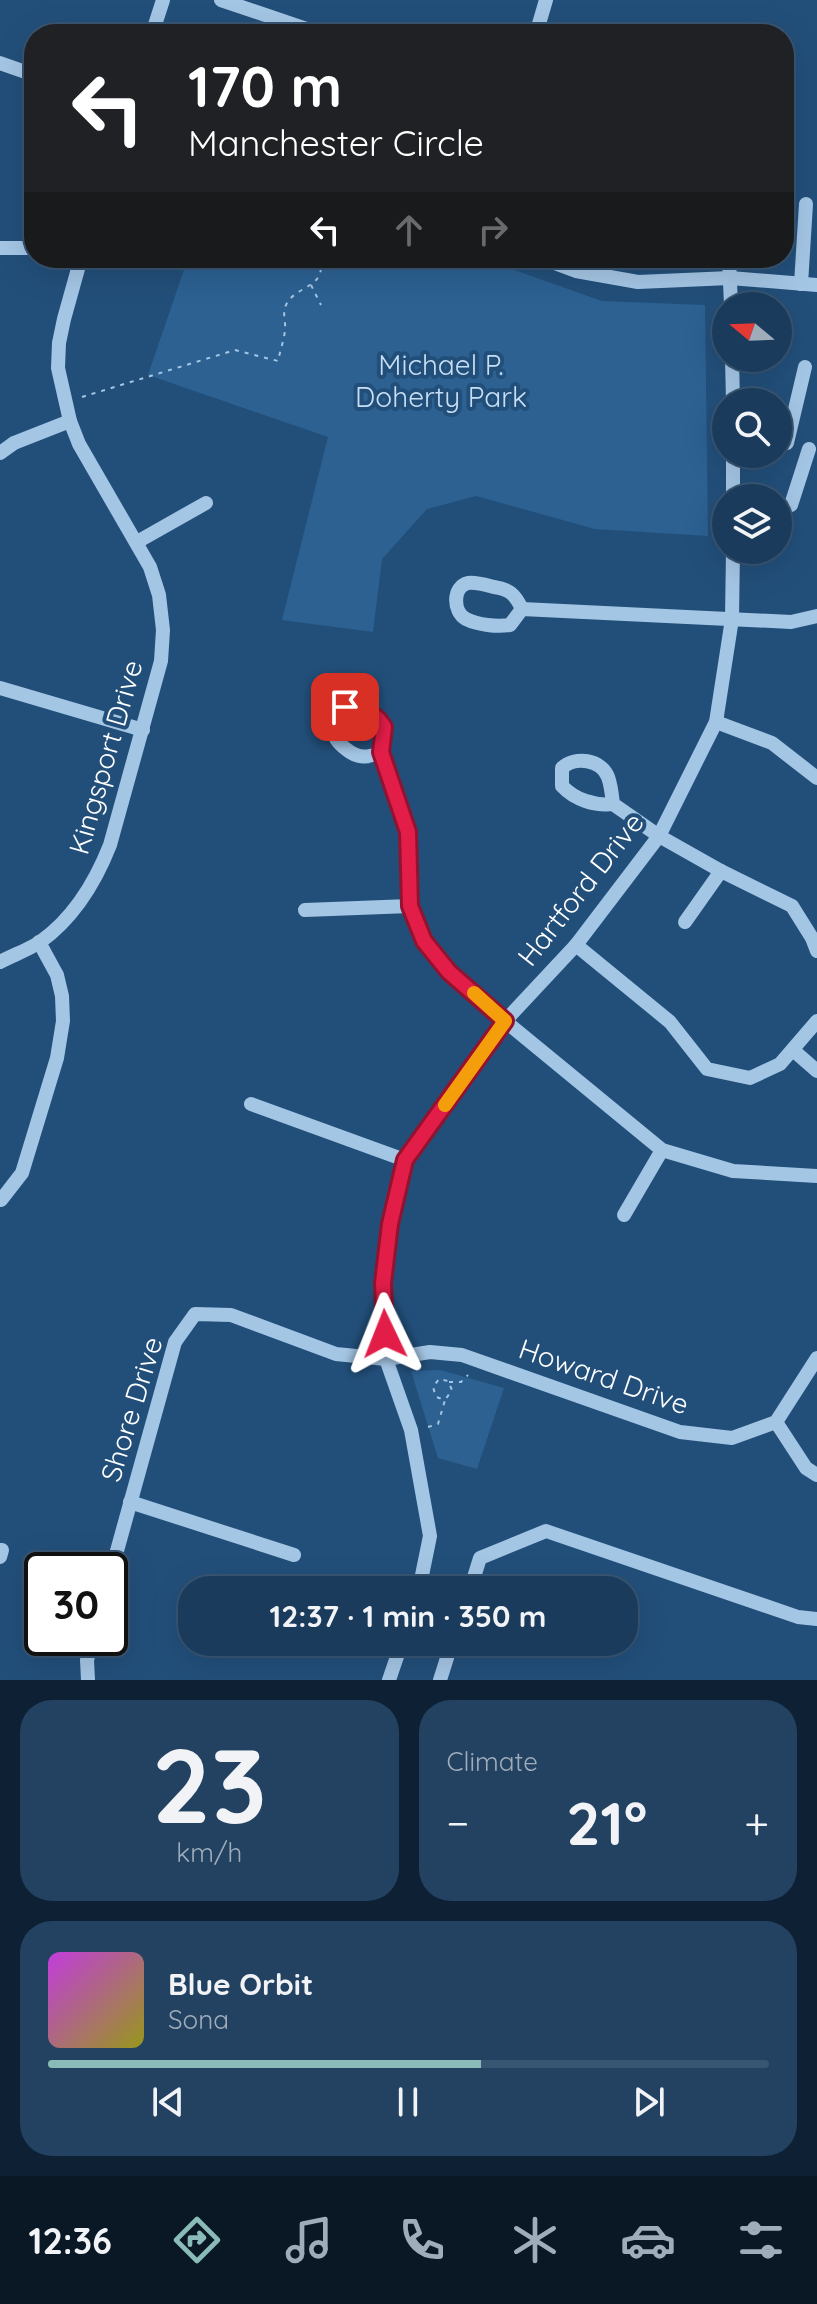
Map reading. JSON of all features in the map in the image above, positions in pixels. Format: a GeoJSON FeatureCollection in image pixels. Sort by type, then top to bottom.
{"type":"FeatureCollection","features":[{"type":"Feature","properties":{"kind":"street"},"geometry":{"type":"LineString","coordinates":[[155,24],[163,0]]}},
{"type":"Feature","properties":{"kind":"street"},"geometry":{"type":"LineString","coordinates":[[221,0],[292,24]]}},
{"type":"Feature","properties":{"kind":"street"},"geometry":{"type":"LineString","coordinates":[[539,24],[546,0]]}},
{"type":"Feature","properties":{"kind":"street"},"geometry":{"type":"LineString","coordinates":[[0,63],[24,71]]}},
{"type":"Feature","properties":{"kind":"street"},"geometry":{"type":"LineString","coordinates":[[801,284],[806,204]]}},
{"type":"Feature","properties":{"kind":"street"},"geometry":{"type":"LineString","coordinates":[[0,248],[24,248]]}},
{"type":"Feature","properties":{"kind":"street","name":"Kingsport Drive"},"geometry":{"type":"LineString","coordinates":[[0,962],[39,942],[61,923],[88,892],[100,871],[159,673],[163,630],[159,595],[150,567],[79,444],[70,421],[58,368],[59,343],[75,268]]}},
{"type":"Feature","properties":{"kind":"street"},"geometry":{"type":"LineString","coordinates":[[568,268],[638,282],[730,278],[817,285]]}},
{"type":"Feature","properties":{"kind":"street"},"geometry":{"type":"LineString","coordinates":[[730,268],[730,292]]}},
{"type":"Feature","properties":{"kind":"street"},"geometry":{"type":"LineString","coordinates":[[792,409],[805,367]]}},
{"type":"Feature","properties":{"kind":"street"},"geometry":{"type":"LineString","coordinates":[[0,453],[14,443],[70,421]]}},
{"type":"Feature","properties":{"kind":"street"},"geometry":{"type":"LineString","coordinates":[[792,445],[813,451],[792,503]]}},
{"type":"Feature","properties":{"kind":"street"},"geometry":{"type":"LineString","coordinates":[[137,542],[206,503]]}},
{"type":"Feature","properties":{"kind":"street","name":"Hartford Drive"},"geometry":{"type":"LineString","coordinates":[[405,1160],[505,1021],[576,945],[659,836],[716,722],[732,619],[733,564]]}},
{"type":"Feature","properties":{"kind":"street"},"geometry":{"type":"LineString","coordinates":[[522,609],[791,622],[817,616]]}},
{"type":"Feature","properties":{"kind":"street"},"geometry":{"type":"LineString","coordinates":[[0,688],[143,730]]}},
{"type":"Feature","properties":{"kind":"street"},"geometry":{"type":"LineString","coordinates":[[716,722],[772,743],[817,778]]}},
{"type":"Feature","properties":{"kind":"street"},"geometry":{"type":"LineString","coordinates":[[381,752],[408,832],[410,906],[424,941],[449,972],[662,1150],[733,1171],[817,1176]]}},
{"type":"Feature","properties":{"kind":"street"},"geometry":{"type":"LineString","coordinates":[[613,804],[659,836],[792,906],[817,951]]}},
{"type":"Feature","properties":{"kind":"street"},"geometry":{"type":"LineString","coordinates":[[685,922],[721,871]]}},
{"type":"Feature","properties":{"kind":"street"},"geometry":{"type":"LineString","coordinates":[[305,910],[410,906]]}},
{"type":"Feature","properties":{"kind":"street"},"geometry":{"type":"LineString","coordinates":[[1,1200],[22,1173],[57,1058],[63,1021],[57,975],[39,942]]}},
{"type":"Feature","properties":{"kind":"street"},"geometry":{"type":"LineString","coordinates":[[576,945],[670,1022],[707,1069],[750,1078],[780,1064],[817,1021]]}},
{"type":"Feature","properties":{"kind":"street"},"geometry":{"type":"LineString","coordinates":[[793,1050],[817,1071]]}},
{"type":"Feature","properties":{"kind":"street"},"geometry":{"type":"LineString","coordinates":[[251,1104],[405,1160],[390,1224],[383,1283],[386,1359],[411,1430],[430,1536],[422,1576]]}},
{"type":"Feature","properties":{"kind":"street"},"geometry":{"type":"LineString","coordinates":[[624,1215],[662,1150]]}},
{"type":"Feature","properties":{"kind":"street","name":"Shore Drive"},"geometry":{"type":"LineString","coordinates":[[116,1552],[175,1342],[195,1314],[231,1315],[336,1354],[386,1359]]}},
{"type":"Feature","properties":{"kind":"street","name":"Howard Drive"},"geometry":{"type":"LineString","coordinates":[[386,1359],[430,1352],[462,1355],[680,1432],[732,1438],[776,1422]]}},
{"type":"Feature","properties":{"kind":"street"},"geometry":{"type":"LineString","coordinates":[[817,1358],[776,1422],[806,1468],[817,1475]]}},
{"type":"Feature","properties":{"kind":"street"},"geometry":{"type":"LineString","coordinates":[[130,1502],[294,1555]]}},
{"type":"Feature","properties":{"kind":"street"},"geometry":{"type":"LineString","coordinates":[[474,1576],[480,1558],[546,1531],[798,1617],[817,1619]]}},
{"type":"Feature","properties":{"kind":"street"},"geometry":{"type":"LineString","coordinates":[[0,1550],[0,1557]]}},
{"type":"Feature","properties":{"kind":"street"},"geometry":{"type":"LineString","coordinates":[[88,1656],[88,1680]]}},
{"type":"Feature","properties":{"kind":"street"},"geometry":{"type":"LineString","coordinates":[[389,1680],[397,1656]]}},
{"type":"Feature","properties":{"kind":"street"},"geometry":{"type":"LineString","coordinates":[[440,1680],[448,1656]]}},
{"type":"Feature","properties":{"kind":"path"},"geometry":{"type":"LineString","coordinates":[[82,397],[235,350],[278,361],[286,328],[285,306],[320,275],[321,268]]}},
{"type":"Feature","properties":{"kind":"path"},"geometry":{"type":"LineString","coordinates":[[311,284],[321,305]]}},
{"type":"Feature","properties":{"kind":"path"},"geometry":{"type":"LineString","coordinates":[[445,1400],[436,1397],[433,1387],[439,1379],[461,1382],[468,1375]]}},
{"type":"Feature","properties":{"kind":"path"},"geometry":{"type":"LineString","coordinates":[[428,1427],[438,1424],[442,1403],[452,1390],[448,1381]]}},
{"type":"Feature","properties":{"kind":"green space","name":"Michael P. Doherty Park"},"geometry":{"type":"Polygon","coordinates":[[[185,268],[508,268],[602,301],[705,305],[708,536],[595,529],[476,496],[427,509],[382,559],[373,632],[282,620],[328,437],[148,375],[185,268]]]}},
{"type":"Feature","properties":{"kind":"green space"},"geometry":{"type":"Polygon","coordinates":[[[440,1370],[504,1388],[477,1469],[438,1458],[411,1371],[440,1370]]]}},
{"type":"Feature","properties":{"kind":"slow traffic"},"geometry":{"type":"LineString","coordinates":[[445,1105],[505,1021],[474,993]]}},
{"type":"Feature","properties":{"kind":"route"},"geometry":{"type":"LineString","coordinates":[[345,707],[367,711],[384,727],[381,752],[408,832],[410,906],[424,941],[449,972],[505,1021],[405,1160],[390,1224],[383,1283],[385,1334]]}}]}
